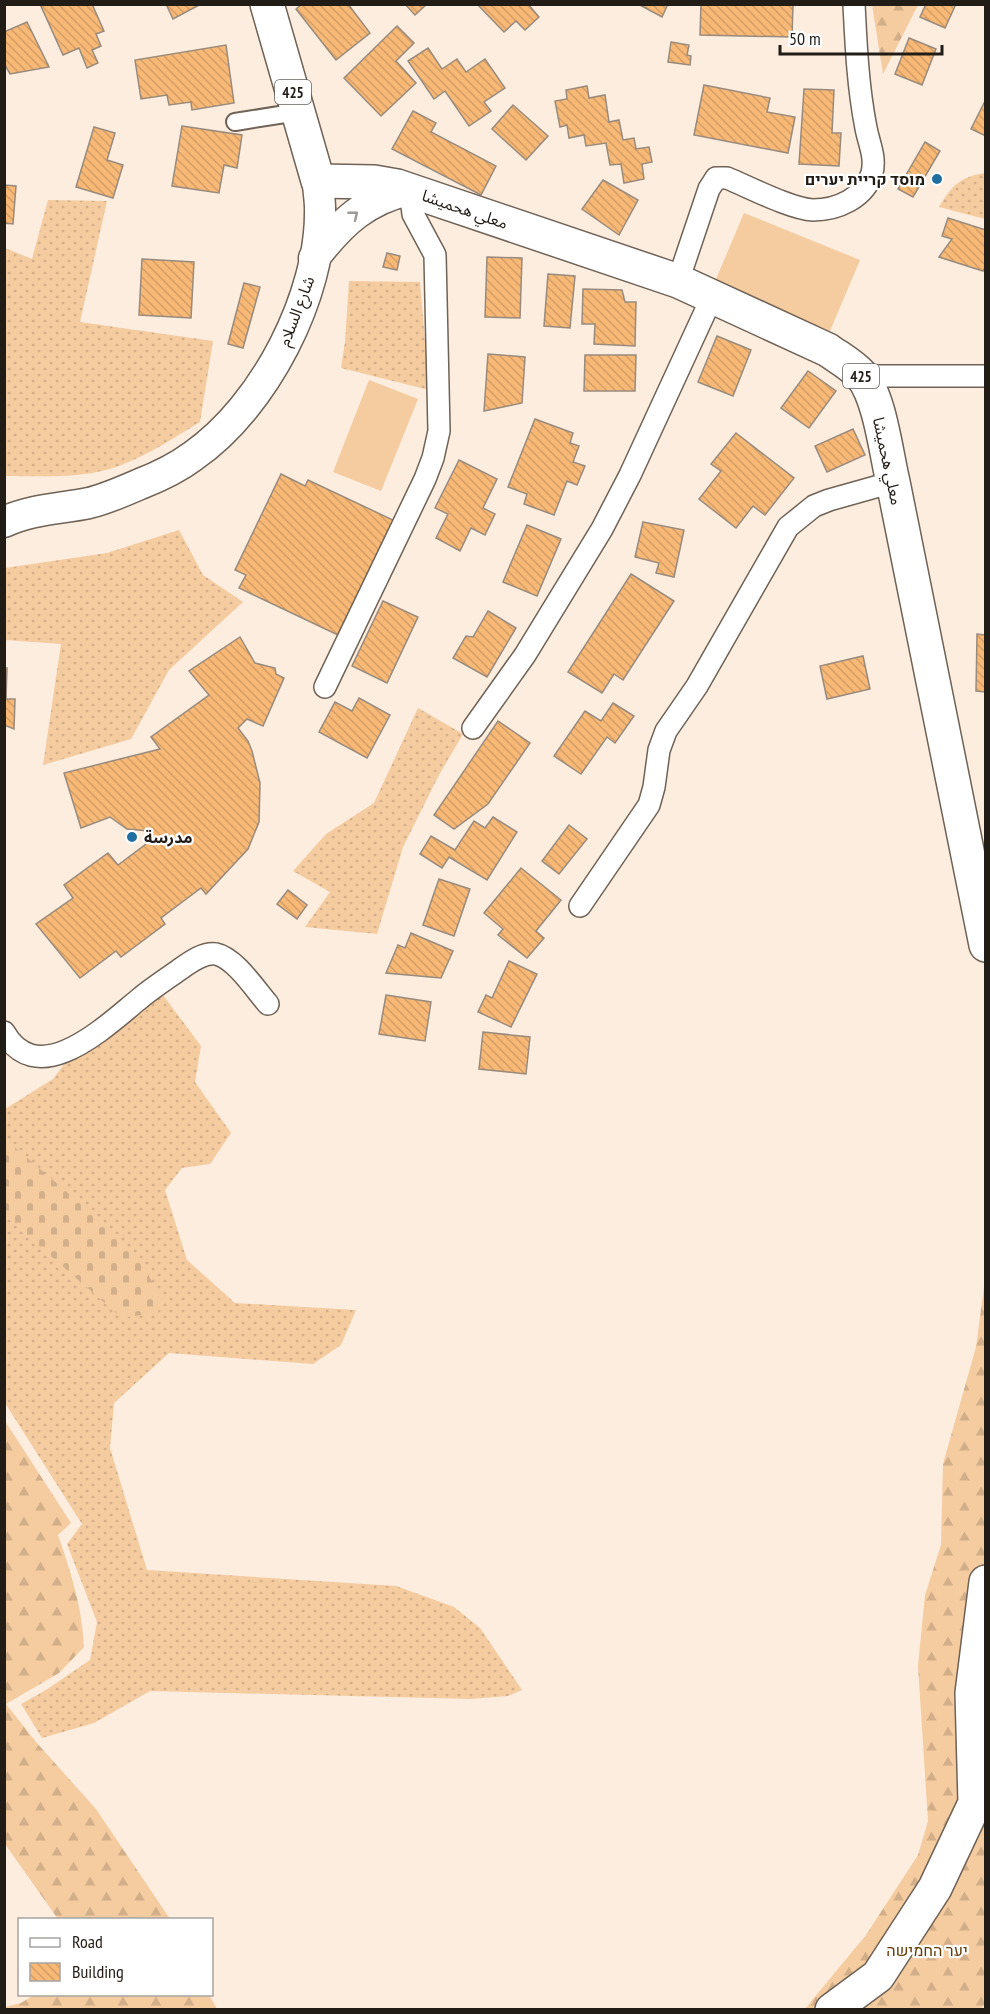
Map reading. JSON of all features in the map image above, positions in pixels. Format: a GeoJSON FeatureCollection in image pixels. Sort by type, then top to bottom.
{"type":"FeatureCollection","features":[{"type":"Feature","properties":{"kind":"main road","name":"شارع السلام"},"geometry":{"type":"LineString","coordinates":[[4,522],[33,512],[89,502],[111,495],[164,473],[193,456],[245,407],[284,347],[300,310],[314,258],[320,209],[318,181],[267,4]]}},
{"type":"Feature","properties":{"kind":"main road","name":"معلي هحميشا"},"geometry":{"type":"LineString","coordinates":[[318,181],[374,182],[412,190],[678,281],[828,350],[862,376],[876,407],[893,482],[986,945]]}},
{"type":"Feature","properties":{"kind":"main road"},"geometry":{"type":"LineString","coordinates":[[314,258],[337,229],[357,212],[390,194],[412,190]]}},
{"type":"Feature","properties":{"kind":"main road","name":"شارع السلام"},"geometry":{"type":"LineString","coordinates":[[4,497],[49,505],[68,505]]}},
{"type":"Feature","properties":{"kind":"main road"},"geometry":{"type":"LineString","coordinates":[[832,2010],[878,1976],[935,1888],[975,1803],[972,1694],[986,1582]]}},
{"type":"Feature","properties":{"kind":"street"},"geometry":{"type":"LineString","coordinates":[[678,281],[709,189],[716,178],[727,178],[790,204],[812,210],[834,208],[853,199],[864,188],[872,174],[873,158],[866,130],[854,4]]}},
{"type":"Feature","properties":{"kind":"street"},"geometry":{"type":"LineString","coordinates":[[235,122],[298,112]]}},
{"type":"Feature","properties":{"kind":"street"},"geometry":{"type":"LineString","coordinates":[[325,687],[425,479],[439,431],[435,255],[413,214],[412,190]]}},
{"type":"Feature","properties":{"kind":"street"},"geometry":{"type":"LineString","coordinates":[[472,728],[525,655],[602,529],[635,464],[712,297]]}},
{"type":"Feature","properties":{"kind":"street"},"geometry":{"type":"LineString","coordinates":[[862,376],[986,376]]}},
{"type":"Feature","properties":{"kind":"street"},"geometry":{"type":"LineString","coordinates":[[580,906],[649,805],[659,750],[666,731],[697,686],[788,526],[814,506],[893,482]]}},
{"type":"Feature","properties":{"kind":"street"},"geometry":{"type":"LineString","coordinates":[[4,1032],[10,1042],[33,1055],[47,1057],[67,1051],[90,1038],[149,991],[193,960],[212,953],[232,962],[268,1004]]}},
{"type":"Feature","properties":{"kind":"green space"},"geometry":{"type":"Polygon","coordinates":[[[872,5],[918,5],[883,74],[872,5]]]}},
{"type":"Feature","properties":{"kind":"green space"},"geometry":{"type":"Polygon","coordinates":[[[985,173],[985,219],[939,207],[958,183],[969,177],[985,173]]]}},
{"type":"Feature","properties":{"kind":"green space"},"geometry":{"type":"Polygon","coordinates":[[[48,200],[107,201],[80,322],[213,341],[200,422],[140,457],[106,470],[62,476],[5,476],[5,248],[32,259],[48,200]]]}},
{"type":"Feature","properties":{"kind":"green space"},"geometry":{"type":"Polygon","coordinates":[[[744,213],[860,260],[830,331],[714,284],[744,213]]]}},
{"type":"Feature","properties":{"kind":"green space"},"geometry":{"type":"Polygon","coordinates":[[[349,281],[420,282],[429,390],[341,368],[349,281]]]}},
{"type":"Feature","properties":{"kind":"green space"},"geometry":{"type":"Polygon","coordinates":[[[369,380],[418,399],[381,491],[333,472],[369,380]]]}},
{"type":"Feature","properties":{"kind":"green space"},"geometry":{"type":"Polygon","coordinates":[[[179,530],[203,575],[243,602],[169,670],[131,739],[43,765],[61,644],[5,640],[5,568],[107,553],[179,530]]]}},
{"type":"Feature","properties":{"kind":"green space"},"geometry":{"type":"Polygon","coordinates":[[[418,708],[463,734],[439,775],[403,847],[377,934],[305,927],[330,892],[293,871],[326,834],[374,803],[418,708]]]}},
{"type":"Feature","properties":{"kind":"green space"},"geometry":{"type":"Polygon","coordinates":[[[154,983],[201,1046],[195,1082],[231,1133],[210,1164],[182,1168],[165,1190],[187,1260],[235,1303],[356,1310],[341,1345],[313,1364],[169,1353],[114,1403],[110,1448],[147,1570],[396,1586],[454,1607],[480,1628],[522,1690],[508,1696],[471,1699],[150,1691],[94,1723],[42,1738],[21,1704],[90,1660],[97,1622],[67,1544],[82,1524],[5,1403],[5,1109],[53,1079],[87,1034],[154,983]]]}},
{"type":"Feature","properties":{"kind":"green space"},"geometry":{"type":"Polygon","coordinates":[[[5,1139],[117,1235],[140,1260],[163,1302],[158,1312],[122,1318],[5,1216],[5,1139]]]}},
{"type":"Feature","properties":{"kind":"green space","name":"יער החמישה"},"geometry":{"type":"Polygon","coordinates":[[[985,1279],[985,2004],[980,2010],[804,2010],[866,1935],[918,1855],[928,1821],[918,1666],[925,1595],[941,1545],[943,1464],[976,1347],[985,1279]]]}},
{"type":"Feature","properties":{"kind":"green space"},"geometry":{"type":"Polygon","coordinates":[[[5,1421],[71,1523],[58,1535],[78,1604],[84,1647],[59,1673],[6,1704],[36,1742],[96,1809],[169,1918],[57,1918],[5,1844],[5,1421]]]}},
{"type":"Feature","properties":{"kind":"green space"},"geometry":{"type":"Polygon","coordinates":[[[32,1996],[210,1996],[217,2009],[5,2009],[5,2007],[21,2003],[32,1996]]]}},
{"type":"Feature","properties":{"kind":"building"},"geometry":{"type":"Polygon","coordinates":[[[40,4],[92,4],[104,31],[96,34],[101,46],[92,50],[98,63],[87,68],[79,48],[63,55],[40,4]]]}},
{"type":"Feature","properties":{"kind":"building"},"geometry":{"type":"Polygon","coordinates":[[[166,4],[201,4],[173,19],[166,4]]]}},
{"type":"Feature","properties":{"kind":"building"},"geometry":{"type":"Polygon","coordinates":[[[302,4],[348,4],[370,33],[336,60],[296,9],[302,4]]]}},
{"type":"Feature","properties":{"kind":"building"},"geometry":{"type":"Polygon","coordinates":[[[405,4],[427,4],[415,15],[405,4]]]}},
{"type":"Feature","properties":{"kind":"building"},"geometry":{"type":"Polygon","coordinates":[[[480,4],[528,4],[539,17],[525,30],[516,21],[504,32],[479,6],[480,4]]]}},
{"type":"Feature","properties":{"kind":"building"},"geometry":{"type":"Polygon","coordinates":[[[638,4],[668,4],[662,17],[638,4]]]}},
{"type":"Feature","properties":{"kind":"building"},"geometry":{"type":"Polygon","coordinates":[[[701,4],[793,4],[792,37],[700,35],[701,4]]]}},
{"type":"Feature","properties":{"kind":"building"},"geometry":{"type":"Polygon","coordinates":[[[926,4],[956,4],[945,28],[920,17],[926,4]]]}},
{"type":"Feature","properties":{"kind":"building"},"geometry":{"type":"Polygon","coordinates":[[[27,22],[49,67],[10,74],[4,63],[4,32],[27,22]]]}},
{"type":"Feature","properties":{"kind":"building"},"geometry":{"type":"Polygon","coordinates":[[[397,26],[414,43],[396,61],[416,83],[381,116],[344,78],[397,26]]]}},
{"type":"Feature","properties":{"kind":"building"},"geometry":{"type":"Polygon","coordinates":[[[909,38],[936,49],[922,85],[895,74],[909,38]]]}},
{"type":"Feature","properties":{"kind":"building"},"geometry":{"type":"Polygon","coordinates":[[[671,42],[689,45],[687,55],[691,56],[690,65],[668,62],[671,42]]]}},
{"type":"Feature","properties":{"kind":"building"},"geometry":{"type":"Polygon","coordinates":[[[226,45],[234,103],[192,110],[191,102],[169,105],[167,95],[141,99],[135,60],[226,45]]]}},
{"type":"Feature","properties":{"kind":"building"},"geometry":{"type":"Polygon","coordinates":[[[428,48],[442,69],[457,59],[466,72],[485,59],[505,88],[484,102],[491,111],[469,126],[445,91],[434,99],[408,61],[428,48]]]}},
{"type":"Feature","properties":{"kind":"building"},"geometry":{"type":"Polygon","coordinates":[[[704,85],[770,98],[767,112],[795,117],[788,153],[694,135],[704,85]]]}},
{"type":"Feature","properties":{"kind":"building"},"geometry":{"type":"Polygon","coordinates":[[[587,86],[589,98],[605,95],[609,122],[619,120],[623,140],[634,138],[636,149],[649,147],[652,162],[642,164],[644,179],[624,183],[621,164],[610,165],[606,143],[586,146],[584,135],[569,138],[567,125],[560,127],[555,101],[567,99],[566,90],[587,86]]]}},
{"type":"Feature","properties":{"kind":"building"},"geometry":{"type":"Polygon","coordinates":[[[804,89],[834,90],[832,133],[841,133],[839,166],[799,164],[804,89]]]}},
{"type":"Feature","properties":{"kind":"building"},"geometry":{"type":"Polygon","coordinates":[[[986,99],[986,136],[971,129],[986,99]]]}},
{"type":"Feature","properties":{"kind":"building"},"geometry":{"type":"Polygon","coordinates":[[[513,105],[548,136],[526,160],[492,129],[513,105]]]}},
{"type":"Feature","properties":{"kind":"building"},"geometry":{"type":"Polygon","coordinates":[[[413,111],[436,123],[431,132],[496,166],[481,195],[392,149],[413,111]]]}},
{"type":"Feature","properties":{"kind":"building"},"geometry":{"type":"Polygon","coordinates":[[[182,126],[242,135],[237,168],[224,165],[219,193],[172,186],[182,126]]]}},
{"type":"Feature","properties":{"kind":"building"},"geometry":{"type":"Polygon","coordinates":[[[94,127],[115,133],[107,160],[123,165],[113,198],[76,187],[94,127]]]}},
{"type":"Feature","properties":{"kind":"building"},"geometry":{"type":"Polygon","coordinates":[[[925,142],[940,151],[913,197],[898,189],[925,142]]]}},
{"type":"Feature","properties":{"kind":"building"},"geometry":{"type":"Polygon","coordinates":[[[603,180],[638,200],[619,235],[582,209],[603,180]]]}},
{"type":"Feature","properties":{"kind":"building"},"geometry":{"type":"Polygon","coordinates":[[[4,185],[16,186],[13,224],[4,223],[4,185]]]}},
{"type":"Feature","properties":{"kind":"building"},"geometry":{"type":"Polygon","coordinates":[[[948,218],[986,230],[986,265],[983,271],[939,257],[952,239],[942,236],[948,218]]]}},
{"type":"Feature","properties":{"kind":"building"},"geometry":{"type":"Polygon","coordinates":[[[387,253],[400,256],[397,270],[383,267],[387,253]]]}},
{"type":"Feature","properties":{"kind":"building"},"geometry":{"type":"Polygon","coordinates":[[[487,257],[522,258],[520,318],[485,317],[487,257]]]}},
{"type":"Feature","properties":{"kind":"building"},"geometry":{"type":"Polygon","coordinates":[[[142,259],[194,262],[191,318],[139,315],[142,259]]]}},
{"type":"Feature","properties":{"kind":"building"},"geometry":{"type":"Polygon","coordinates":[[[548,274],[575,276],[570,328],[544,326],[548,274]]]}},
{"type":"Feature","properties":{"kind":"building"},"geometry":{"type":"Polygon","coordinates":[[[244,283],[260,287],[243,348],[228,344],[244,283]]]}},
{"type":"Feature","properties":{"kind":"building"},"geometry":{"type":"Polygon","coordinates":[[[583,289],[622,290],[625,302],[636,302],[635,346],[594,344],[595,324],[582,324],[583,289]]]}},
{"type":"Feature","properties":{"kind":"building"},"geometry":{"type":"Polygon","coordinates":[[[717,336],[751,350],[733,396],[698,382],[717,336]]]}},
{"type":"Feature","properties":{"kind":"building"},"geometry":{"type":"Polygon","coordinates":[[[488,354],[525,357],[522,403],[484,411],[488,354]]]}},
{"type":"Feature","properties":{"kind":"building"},"geometry":{"type":"Polygon","coordinates":[[[585,355],[636,355],[635,391],[584,391],[585,355]]]}},
{"type":"Feature","properties":{"kind":"building"},"geometry":{"type":"Polygon","coordinates":[[[808,371],[836,391],[809,428],[781,408],[808,371]]]}},
{"type":"Feature","properties":{"kind":"building"},"geometry":{"type":"Polygon","coordinates":[[[535,419],[573,433],[570,443],[579,446],[573,462],[585,466],[577,485],[567,481],[554,515],[524,504],[527,494],[508,487],[535,419]]]}},
{"type":"Feature","properties":{"kind":"building"},"geometry":{"type":"Polygon","coordinates":[[[853,429],[865,455],[827,472],[815,446],[853,429]]]}},
{"type":"Feature","properties":{"kind":"building"},"geometry":{"type":"Polygon","coordinates":[[[736,433],[794,478],[765,515],[753,506],[736,528],[699,499],[721,471],[711,464],[736,433]]]}},
{"type":"Feature","properties":{"kind":"building"},"geometry":{"type":"Polygon","coordinates":[[[459,460],[497,479],[483,508],[495,514],[485,535],[471,528],[460,551],[436,538],[448,514],[435,508],[459,460]]]}},
{"type":"Feature","properties":{"kind":"building"},"geometry":{"type":"Polygon","coordinates":[[[281,474],[305,486],[308,480],[395,521],[340,636],[239,588],[246,575],[235,570],[281,474]]]}},
{"type":"Feature","properties":{"kind":"building"},"geometry":{"type":"Polygon","coordinates":[[[643,522],[684,530],[674,577],[656,573],[659,563],[635,557],[643,522]]]}},
{"type":"Feature","properties":{"kind":"building"},"geometry":{"type":"Polygon","coordinates":[[[527,525],[561,539],[537,596],[503,582],[527,525]]]}},
{"type":"Feature","properties":{"kind":"building"},"geometry":{"type":"Polygon","coordinates":[[[631,574],[674,601],[623,680],[614,674],[602,693],[568,672],[631,574]]]}},
{"type":"Feature","properties":{"kind":"building"},"geometry":{"type":"Polygon","coordinates":[[[383,601],[418,617],[387,683],[352,666],[383,601]]]}},
{"type":"Feature","properties":{"kind":"building"},"geometry":{"type":"Polygon","coordinates":[[[488,611],[516,628],[487,677],[453,658],[466,636],[473,637],[488,611]]]}},
{"type":"Feature","properties":{"kind":"building"},"geometry":{"type":"Polygon","coordinates":[[[977,634],[986,634],[986,692],[976,691],[977,634]]]}},
{"type":"Feature","properties":{"kind":"building"},"geometry":{"type":"Polygon","coordinates":[[[240,637],[255,663],[275,668],[276,674],[284,678],[263,726],[247,719],[238,728],[252,751],[260,783],[259,822],[248,849],[206,894],[201,888],[161,918],[165,924],[121,957],[116,951],[80,978],[36,924],[73,898],[64,885],[108,853],[118,865],[154,838],[149,831],[127,829],[110,817],[81,828],[64,773],[160,749],[151,737],[209,695],[189,671],[240,637]]]}},
{"type":"Feature","properties":{"kind":"building"},"geometry":{"type":"Polygon","coordinates":[[[863,656],[870,689],[827,699],[820,666],[863,656]]]}},
{"type":"Feature","properties":{"kind":"building"},"geometry":{"type":"Polygon","coordinates":[[[4,668],[7,668],[6,699],[15,699],[14,729],[4,725],[4,668]]]}},
{"type":"Feature","properties":{"kind":"building"},"geometry":{"type":"Polygon","coordinates":[[[359,698],[390,715],[367,758],[319,732],[335,702],[352,711],[359,698]]]}},
{"type":"Feature","properties":{"kind":"building"},"geometry":{"type":"Polygon","coordinates":[[[613,703],[634,716],[615,743],[607,737],[581,774],[554,756],[585,711],[601,721],[613,703]]]}},
{"type":"Feature","properties":{"kind":"building"},"geometry":{"type":"Polygon","coordinates":[[[498,721],[530,743],[488,804],[454,829],[434,815],[498,721]]]}},
{"type":"Feature","properties":{"kind":"building"},"geometry":{"type":"Polygon","coordinates":[[[493,817],[517,832],[487,880],[449,857],[442,868],[420,854],[431,836],[455,850],[474,821],[485,828],[493,817]]]}},
{"type":"Feature","properties":{"kind":"building"},"geometry":{"type":"Polygon","coordinates":[[[569,825],[587,839],[559,874],[542,861],[569,825]]]}},
{"type":"Feature","properties":{"kind":"building"},"geometry":{"type":"Polygon","coordinates":[[[521,868],[561,900],[536,931],[544,938],[527,958],[498,935],[503,929],[484,913],[521,868]]]}},
{"type":"Feature","properties":{"kind":"building"},"geometry":{"type":"Polygon","coordinates":[[[439,879],[470,889],[454,936],[423,925],[439,879]]]}},
{"type":"Feature","properties":{"kind":"building"},"geometry":{"type":"Polygon","coordinates":[[[288,890],[307,905],[297,919],[277,904],[288,890]]]}},
{"type":"Feature","properties":{"kind":"building"},"geometry":{"type":"Polygon","coordinates":[[[411,933],[453,951],[441,978],[386,973],[398,945],[405,948],[411,933]]]}},
{"type":"Feature","properties":{"kind":"building"},"geometry":{"type":"Polygon","coordinates":[[[509,961],[537,974],[511,1027],[478,1012],[486,995],[492,998],[509,961]]]}},
{"type":"Feature","properties":{"kind":"building"},"geometry":{"type":"Polygon","coordinates":[[[386,995],[431,1002],[425,1041],[379,1034],[386,995]]]}},
{"type":"Feature","properties":{"kind":"building"},"geometry":{"type":"Polygon","coordinates":[[[483,1032],[530,1037],[526,1074],[479,1069],[483,1032]]]}},
{"type":"Feature","properties":{"kind":"place","name":"מוסד קריית יערים"},"geometry":{"type":"Point","coordinates":[937,179]}},
{"type":"Feature","properties":{"kind":"place","name":"مدرسة"},"geometry":{"type":"Point","coordinates":[132,837]}}]}
